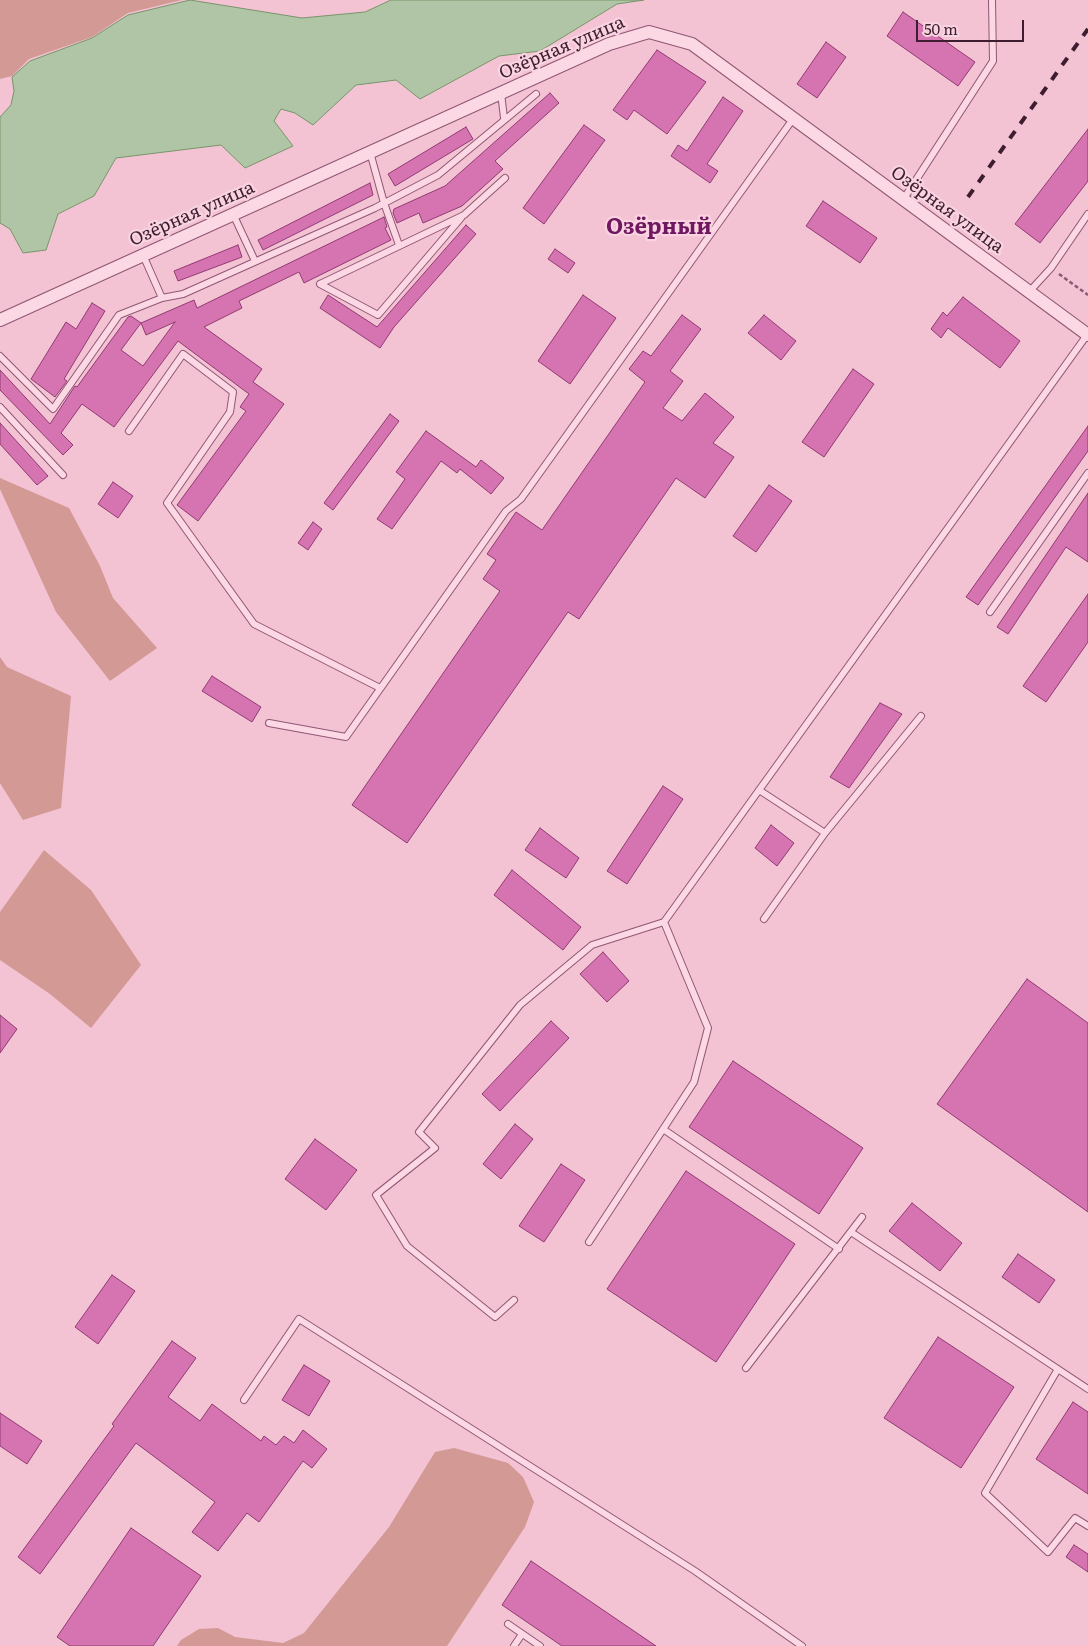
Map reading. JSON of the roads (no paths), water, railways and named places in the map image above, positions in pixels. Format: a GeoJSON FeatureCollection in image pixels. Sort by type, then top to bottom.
{"type":"FeatureCollection","features":[{"type":"Feature","properties":{"kind":"street","name":"Озёрная улица"},"geometry":{"type":"LineString","coordinates":[[0,320],[609,44],[649,32],[692,44],[1088,335]]}},
{"type":"Feature","properties":{"kind":"lane"},"geometry":{"type":"LineString","coordinates":[[903,200],[993,61],[992,0]]}},
{"type":"Feature","properties":{"kind":"lane"},"geometry":{"type":"LineString","coordinates":[[501,93],[504,118]]}},
{"type":"Feature","properties":{"kind":"lane"},"geometry":{"type":"LineString","coordinates":[[0,356],[53,408],[119,315],[162,298],[183,294],[384,203],[438,175],[504,118],[536,94]]}},
{"type":"Feature","properties":{"kind":"lane"},"geometry":{"type":"LineString","coordinates":[[269,722],[346,737],[506,511],[522,499],[793,119]]}},
{"type":"Feature","properties":{"kind":"lane"},"geometry":{"type":"LineString","coordinates":[[370,152],[384,203],[399,245]]}},
{"type":"Feature","properties":{"kind":"lane"},"geometry":{"type":"LineString","coordinates":[[464,215],[320,284],[378,315],[464,215],[505,178]]}},
{"type":"Feature","properties":{"kind":"lane"},"geometry":{"type":"LineString","coordinates":[[233,214],[255,262]]}},
{"type":"Feature","properties":{"kind":"lane"},"geometry":{"type":"LineString","coordinates":[[1029,292],[1051,268],[1088,214]]}},
{"type":"Feature","properties":{"kind":"lane"},"geometry":{"type":"LineString","coordinates":[[143,255],[162,298]]}},
{"type":"Feature","properties":{"kind":"lane"},"geometry":{"type":"LineString","coordinates":[[514,1300],[495,1317],[408,1246],[376,1195],[435,1148],[419,1132],[520,1005],[592,945],[664,922],[1088,335]]}},
{"type":"Feature","properties":{"kind":"lane"},"geometry":{"type":"LineString","coordinates":[[129,431],[183,354],[232,392],[230,412],[167,503],[254,624],[380,688]]}},
{"type":"Feature","properties":{"kind":"lane"},"geometry":{"type":"LineString","coordinates":[[0,407],[63,475]]}},
{"type":"Feature","properties":{"kind":"lane"},"geometry":{"type":"LineString","coordinates":[[990,612],[1088,473]]}},
{"type":"Feature","properties":{"kind":"lane"},"geometry":{"type":"LineString","coordinates":[[764,919],[825,833],[921,716]]}},
{"type":"Feature","properties":{"kind":"lane"},"geometry":{"type":"LineString","coordinates":[[759,790],[825,833]]}},
{"type":"Feature","properties":{"kind":"lane"},"geometry":{"type":"LineString","coordinates":[[589,1242],[694,1082],[708,1028],[664,922]]}},
{"type":"Feature","properties":{"kind":"lane"},"geometry":{"type":"LineString","coordinates":[[663,1129],[839,1249]]}},
{"type":"Feature","properties":{"kind":"lane"},"geometry":{"type":"LineString","coordinates":[[746,1368],[862,1217]]}},
{"type":"Feature","properties":{"kind":"lane"},"geometry":{"type":"LineString","coordinates":[[851,1232],[1088,1389]]}},
{"type":"Feature","properties":{"kind":"lane"},"geometry":{"type":"LineString","coordinates":[[244,1400],[299,1319],[695,1571],[802,1646]]}},
{"type":"Feature","properties":{"kind":"lane"},"geometry":{"type":"LineString","coordinates":[[1058,1369],[985,1493],[1048,1552],[1075,1518],[1088,1526]]}},
{"type":"Feature","properties":{"kind":"lane"},"geometry":{"type":"LineString","coordinates":[[508,1624],[540,1646]]}},
{"type":"Feature","properties":{"kind":"lane"},"geometry":{"type":"LineString","coordinates":[[514,1646],[522,1634]]}},
{"type":"Feature","properties":{"kind":"railway"},"geometry":{"type":"LineString","coordinates":[[968,197],[1088,29]]}},
{"type":"Feature","properties":{"kind":"district","name":"Озёрный"},"geometry":{"type":"Point","coordinates":[659,228]}}]}
